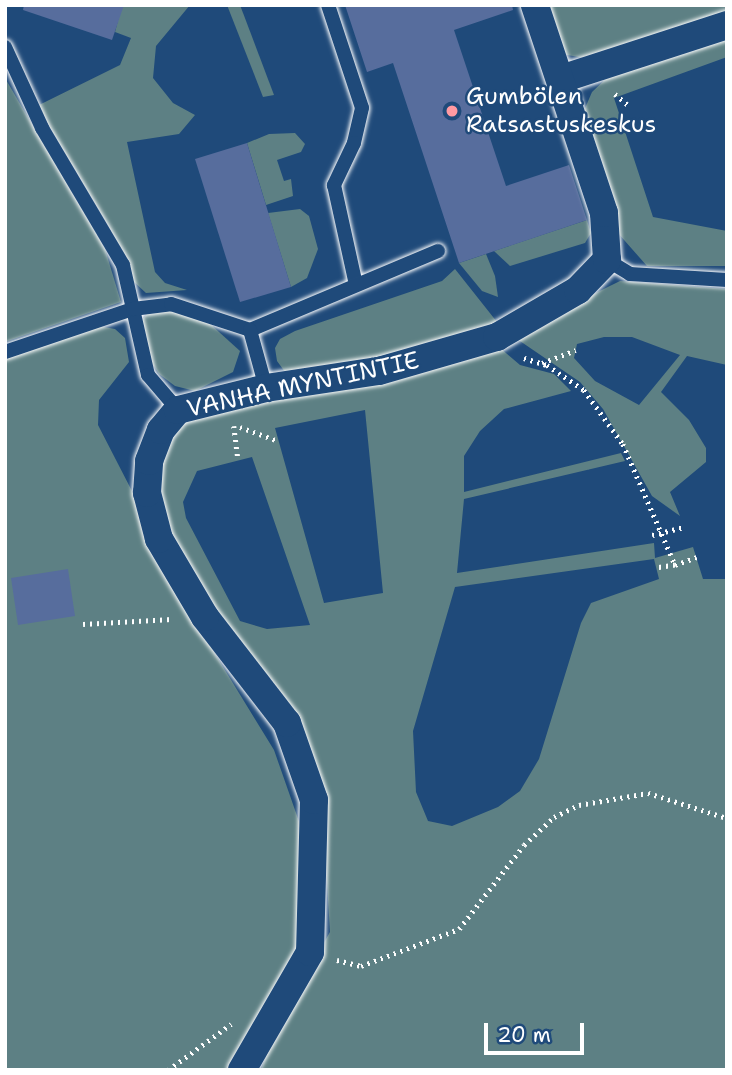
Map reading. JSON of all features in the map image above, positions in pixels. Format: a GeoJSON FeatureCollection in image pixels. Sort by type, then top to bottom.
{"type":"FeatureCollection","features":[{"type":"Feature","properties":{"kind":"street"},"geometry":{"type":"LineString","coordinates":[[535,5],[604,213],[607,260]]}},
{"type":"Feature","properties":{"kind":"street"},"geometry":{"type":"LineString","coordinates":[[561,79],[727,25]]}},
{"type":"Feature","properties":{"kind":"street","name":"VANHA MYNTINTIE"},"geometry":{"type":"LineString","coordinates":[[242,1070],[310,952],[314,800],[287,723],[205,617],[159,539],[147,493],[149,461],[161,430],[178,410],[266,388],[379,371],[497,337],[579,290],[607,260]]}},
{"type":"Feature","properties":{"kind":"lane"},"geometry":{"type":"LineString","coordinates":[[328,5],[362,108],[354,143],[334,185],[356,285]]}},
{"type":"Feature","properties":{"kind":"lane"},"geometry":{"type":"LineString","coordinates":[[5,47],[42,128],[123,265],[148,375],[178,410]]}},
{"type":"Feature","properties":{"kind":"lane"},"geometry":{"type":"LineString","coordinates":[[5,352],[134,309],[172,304],[250,330],[438,251]]}},
{"type":"Feature","properties":{"kind":"lane"},"geometry":{"type":"LineString","coordinates":[[607,260],[630,274],[727,280]]}},
{"type":"Feature","properties":{"kind":"lane"},"geometry":{"type":"LineString","coordinates":[[250,330],[266,388]]}},
{"type":"Feature","properties":{"kind":"path"},"geometry":{"type":"LineString","coordinates":[[497,337],[512,355],[542,363],[584,390],[621,445],[664,532],[675,565]]}},
{"type":"Feature","properties":{"kind":"path"},"geometry":{"type":"LineString","coordinates":[[542,363],[576,350]]}},
{"type":"Feature","properties":{"kind":"path"},"geometry":{"type":"LineString","coordinates":[[234,424],[275,440]]}},
{"type":"Feature","properties":{"kind":"path"},"geometry":{"type":"LineString","coordinates":[[652,535],[685,527]]}},
{"type":"Feature","properties":{"kind":"path"},"geometry":{"type":"LineString","coordinates":[[657,568],[697,557]]}},
{"type":"Feature","properties":{"kind":"path"},"geometry":{"type":"LineString","coordinates":[[83,624],[205,617]]}},
{"type":"Feature","properties":{"kind":"path"},"geometry":{"type":"LineString","coordinates":[[310,952],[360,966],[459,929],[524,845],[554,817],[579,805],[648,793],[727,818]]}},
{"type":"Feature","properties":{"kind":"green space"},"geometry":{"type":"Polygon","coordinates":[[[122,5],[190,5],[156,46],[153,78],[173,103],[195,115],[179,134],[127,142],[155,272],[165,283],[187,290],[146,293],[132,280],[108,225],[37,106],[120,65],[131,38],[115,32],[122,5]]]}},
{"type":"Feature","properties":{"kind":"green space"},"geometry":{"type":"Polygon","coordinates":[[[227,5],[240,5],[274,95],[263,97],[227,5]]]}},
{"type":"Feature","properties":{"kind":"green space"},"geometry":{"type":"Polygon","coordinates":[[[540,5],[727,5],[727,14],[585,58],[567,55],[553,41],[540,5]]]}},
{"type":"Feature","properties":{"kind":"green space"},"geometry":{"type":"Polygon","coordinates":[[[727,37],[727,57],[614,98],[653,217],[727,231],[727,266],[647,266],[617,232],[583,113],[592,92],[611,74],[727,37]]]}},
{"type":"Feature","properties":{"kind":"green space"},"geometry":{"type":"Polygon","coordinates":[[[5,78],[105,249],[121,302],[5,342],[5,78]]]}},
{"type":"Feature","properties":{"kind":"green space"},"geometry":{"type":"Polygon","coordinates":[[[295,133],[305,144],[301,152],[277,160],[284,181],[291,179],[293,196],[266,205],[247,143],[269,134],[295,133]]]}},
{"type":"Feature","properties":{"kind":"green space"},"geometry":{"type":"Polygon","coordinates":[[[300,209],[309,216],[318,249],[307,278],[291,287],[268,213],[300,209]]]}},
{"type":"Feature","properties":{"kind":"green space"},"geometry":{"type":"Polygon","coordinates":[[[587,220],[591,233],[585,243],[510,266],[494,251],[587,220]]]}},
{"type":"Feature","properties":{"kind":"green space"},"geometry":{"type":"Polygon","coordinates":[[[486,254],[495,276],[498,297],[482,291],[459,263],[486,254]]]}},
{"type":"Feature","properties":{"kind":"green space"},"geometry":{"type":"Polygon","coordinates":[[[455,269],[497,322],[414,355],[285,372],[277,361],[275,348],[280,339],[295,331],[442,281],[455,269]]]}},
{"type":"Feature","properties":{"kind":"green space"},"geometry":{"type":"Polygon","coordinates":[[[620,281],[727,289],[727,365],[687,356],[661,392],[689,420],[706,448],[706,462],[670,492],[680,516],[652,496],[603,409],[580,382],[517,339],[553,314],[620,281]],[[604,337],[577,344],[574,358],[595,381],[639,405],[680,355],[632,337],[604,337]]]}},
{"type":"Feature","properties":{"kind":"green space"},"geometry":{"type":"Polygon","coordinates":[[[173,308],[208,322],[240,351],[233,372],[195,391],[175,386],[159,374],[147,355],[141,321],[147,314],[173,308]]]}},
{"type":"Feature","properties":{"kind":"green space"},"geometry":{"type":"Polygon","coordinates":[[[98,326],[115,329],[125,338],[129,362],[99,400],[98,425],[133,493],[155,556],[274,750],[302,830],[303,938],[236,1070],[5,1070],[5,359],[98,326]]]}},
{"type":"Feature","properties":{"kind":"green space"},"geometry":{"type":"Polygon","coordinates":[[[499,347],[520,365],[554,374],[571,391],[504,409],[480,431],[464,456],[464,492],[621,453],[625,461],[464,499],[457,573],[654,543],[655,558],[693,547],[703,579],[727,579],[727,1070],[261,1070],[278,1024],[330,932],[322,800],[164,537],[151,481],[178,427],[201,413],[499,347]],[[365,410],[275,428],[324,603],[383,593],[365,410]],[[252,457],[197,471],[183,502],[186,518],[240,621],[267,629],[310,625],[252,457]],[[654,559],[455,587],[413,731],[416,792],[428,821],[452,826],[498,807],[520,791],[539,759],[581,623],[591,603],[659,579],[654,559]]]}},
{"type":"Feature","properties":{"kind":"building"},"geometry":{"type":"Polygon","coordinates":[[[24,5],[124,5],[112,40],[23,10],[24,5]]]}},
{"type":"Feature","properties":{"kind":"building"},"geometry":{"type":"Polygon","coordinates":[[[345,5],[512,5],[513,10],[454,30],[506,186],[569,165],[587,220],[459,263],[393,63],[367,72],[345,5]]]}},
{"type":"Feature","properties":{"kind":"building"},"geometry":{"type":"Polygon","coordinates":[[[247,143],[291,287],[240,302],[195,159],[247,143]]]}},
{"type":"Feature","properties":{"kind":"building"},"geometry":{"type":"Polygon","coordinates":[[[68,569],[75,616],[18,625],[11,578],[68,569]]]}},
{"type":"Feature","properties":{"kind":"place","name":"Gumbölen Ratsastuskeskus"},"geometry":{"type":"Point","coordinates":[452,111]}}]}
